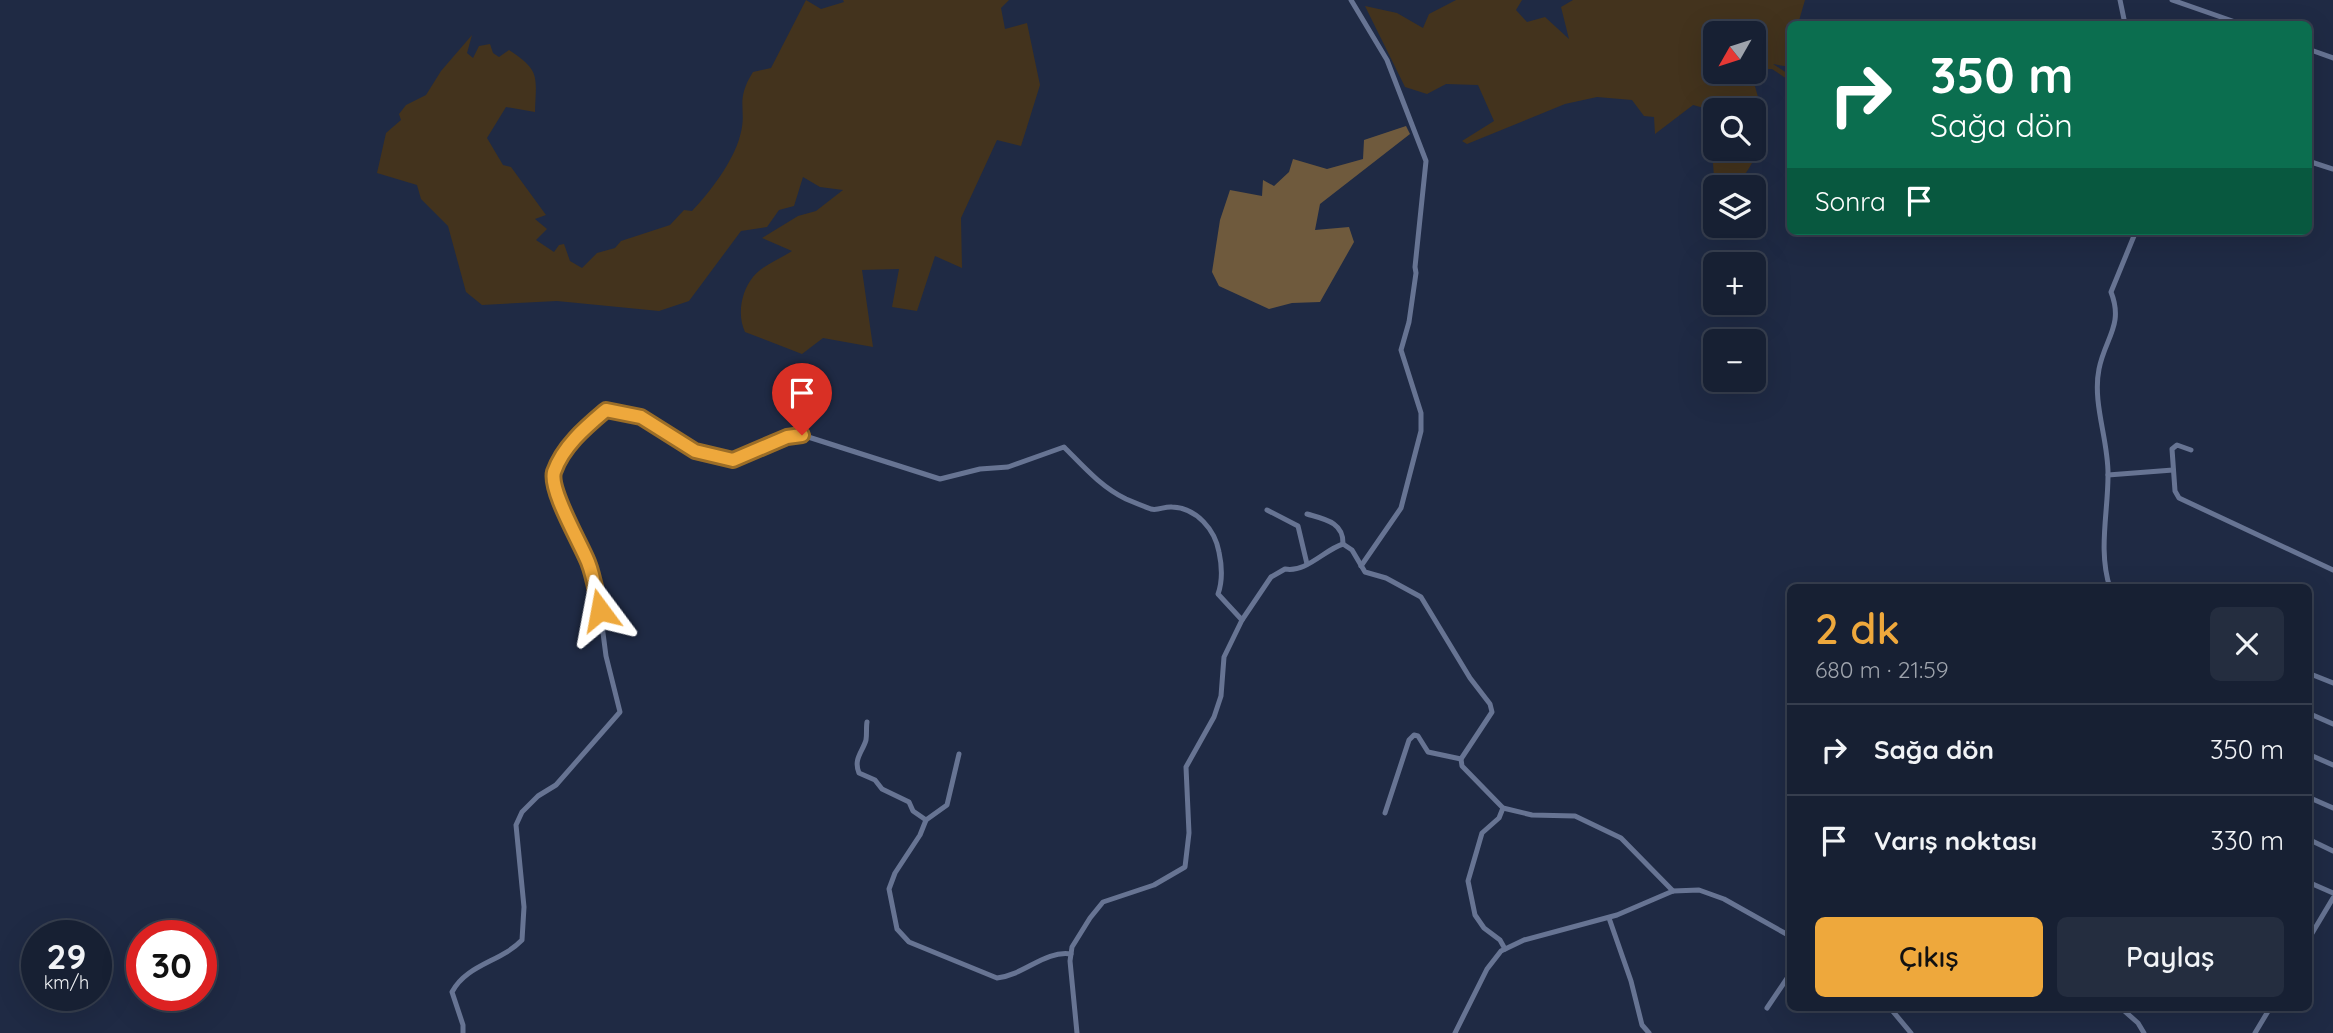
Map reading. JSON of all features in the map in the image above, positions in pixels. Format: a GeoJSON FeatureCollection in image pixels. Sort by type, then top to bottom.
{"type":"FeatureCollection","features":[{"type":"Feature","properties":{"kind":"street"},"geometry":{"type":"LineString","coordinates":[[1351,0],[1387,60],[1426,161],[1416,273],[1409,322],[1401,350],[1421,413],[1421,430],[1401,508],[1361,566]]}},
{"type":"Feature","properties":{"kind":"street"},"geometry":{"type":"LineString","coordinates":[[2120,0],[2124,21]]}},
{"type":"Feature","properties":{"kind":"street"},"geometry":{"type":"LineString","coordinates":[[2172,0],[2232,21]]}},
{"type":"Feature","properties":{"kind":"street"},"geometry":{"type":"LineString","coordinates":[[2312,50],[2333,58]]}},
{"type":"Feature","properties":{"kind":"street"},"geometry":{"type":"LineString","coordinates":[[2312,162],[2333,169]]}},
{"type":"Feature","properties":{"kind":"street"},"geometry":{"type":"LineString","coordinates":[[2109,584],[2105,561],[2104,520],[2108,475],[2099,405],[2099,369],[2113,333],[2116,306],[2111,292],[2134,235]]}},
{"type":"Feature","properties":{"kind":"street"},"geometry":{"type":"LineString","coordinates":[[463,1033],[452,992],[458,980],[515,948],[523,940],[524,908],[516,825],[522,812],[538,796],[556,785],[620,712],[606,656],[600,610],[589,564],[566,512],[555,497],[554,473],[575,436],[606,410],[641,417],[695,451],[733,460],[787,437],[802,435],[940,479],[980,469],[1007,467],[1064,447],[1102,485],[1126,499],[1154,510],[1172,507],[1189,512],[1206,524],[1216,535],[1220,556],[1222,583],[1218,594],[1242,620]]}},
{"type":"Feature","properties":{"kind":"street"},"geometry":{"type":"LineString","coordinates":[[2191,450],[2177,445],[2174,447],[2175,491],[2181,499],[2333,570]]}},
{"type":"Feature","properties":{"kind":"street"},"geometry":{"type":"LineString","coordinates":[[2108,475],[2173,470]]}},
{"type":"Feature","properties":{"kind":"street"},"geometry":{"type":"LineString","coordinates":[[1268,510],[1298,526],[1307,564]]}},
{"type":"Feature","properties":{"kind":"street"},"geometry":{"type":"LineString","coordinates":[[1307,514],[1330,520],[1340,529],[1343,544],[1352,550],[1365,572],[1386,578],[1421,597],[1470,678],[1490,704],[1492,712],[1461,759],[1462,766],[1503,808],[1532,815],[1575,816],[1620,838],[1673,891]]}},
{"type":"Feature","properties":{"kind":"street"},"geometry":{"type":"LineString","coordinates":[[1077,1033],[1071,954],[1072,947],[1090,918],[1104,902],[1154,886],[1185,867],[1189,833],[1186,767],[1214,717],[1221,696],[1224,657],[1242,620],[1270,576],[1307,564],[1331,548],[1343,544]]}},
{"type":"Feature","properties":{"kind":"street"},"geometry":{"type":"LineString","coordinates":[[2312,675],[2333,683]]}},
{"type":"Feature","properties":{"kind":"street"},"geometry":{"type":"LineString","coordinates":[[2312,715],[2333,724]]}},
{"type":"Feature","properties":{"kind":"street"},"geometry":{"type":"LineString","coordinates":[[867,722],[866,742],[860,749],[857,767],[859,773],[875,780],[882,789],[909,802],[913,811],[926,820]]}},
{"type":"Feature","properties":{"kind":"street"},"geometry":{"type":"LineString","coordinates":[[1385,813],[1409,740],[1414,735],[1418,736],[1428,752],[1461,759]]}},
{"type":"Feature","properties":{"kind":"street"},"geometry":{"type":"LineString","coordinates":[[959,754],[947,805],[926,820],[920,835],[895,873],[889,890],[897,929],[909,942],[997,978],[1013,976],[1049,957],[1071,954]]}},
{"type":"Feature","properties":{"kind":"street"},"geometry":{"type":"LineString","coordinates":[[2312,756],[2333,765]]}},
{"type":"Feature","properties":{"kind":"street"},"geometry":{"type":"LineString","coordinates":[[2312,799],[2333,808]]}},
{"type":"Feature","properties":{"kind":"street"},"geometry":{"type":"LineString","coordinates":[[1503,808],[1499,818],[1482,833],[1479,840],[1468,890],[1475,915],[1484,928],[1500,940],[1505,949]]}},
{"type":"Feature","properties":{"kind":"street"},"geometry":{"type":"LineString","coordinates":[[2312,841],[2333,851]]}},
{"type":"Feature","properties":{"kind":"street"},"geometry":{"type":"LineString","coordinates":[[2312,884],[2333,895],[2312,927]]}},
{"type":"Feature","properties":{"kind":"street"},"geometry":{"type":"LineString","coordinates":[[1455,1033],[1487,969],[1505,949],[1524,940],[1609,918],[1673,891],[1699,890],[1724,900],[1787,934]]}},
{"type":"Feature","properties":{"kind":"street"},"geometry":{"type":"LineString","coordinates":[[1609,918],[1632,981],[1642,1025],[1650,1033]]}},
{"type":"Feature","properties":{"kind":"street"},"geometry":{"type":"LineString","coordinates":[[1767,1008],[1787,978]]}},
{"type":"Feature","properties":{"kind":"street"},"geometry":{"type":"LineString","coordinates":[[1893,1011],[1911,1033]]}},
{"type":"Feature","properties":{"kind":"street"},"geometry":{"type":"LineString","coordinates":[[2124,1011],[2144,1033]]}},
{"type":"Feature","properties":{"kind":"street"},"geometry":{"type":"LineString","coordinates":[[2129,1015],[2131,1011]]}},
{"type":"Feature","properties":{"kind":"street"},"geometry":{"type":"LineString","coordinates":[[2256,1033],[2268,1011]]}},
{"type":"Feature","properties":{"kind":"street"},"geometry":{"type":"LineString","coordinates":[[1637,1033],[1642,1025]]}},
{"type":"Feature","properties":{"kind":"shaded area"},"geometry":{"type":"Polygon","coordinates":[[[806,0],[821,9],[844,2],[843,0],[1009,0],[1001,8],[1005,29],[1027,23],[1040,85],[1021,146],[997,140],[961,218],[962,268],[935,256],[917,311],[892,307],[899,269],[862,270],[873,347],[823,338],[802,354],[745,332],[741,318],[743,297],[756,273],[792,251],[762,238],[798,216],[816,211],[843,190],[820,187],[803,177],[794,206],[779,210],[767,227],[741,231],[689,301],[659,311],[557,301],[482,305],[466,292],[448,226],[421,199],[417,185],[377,173],[386,133],[401,120],[399,114],[406,105],[426,95],[441,71],[472,35],[467,53],[473,58],[479,46],[490,44],[493,53],[499,57],[509,50],[532,69],[536,82],[535,112],[506,107],[487,138],[503,165],[511,167],[546,215],[535,219],[547,229],[536,240],[554,252],[559,245],[564,244],[570,261],[582,268],[597,253],[615,248],[621,241],[670,225],[684,210],[692,211],[706,195],[737,146],[747,82],[753,72],[771,68],[806,0]]]}},
{"type":"Feature","properties":{"kind":"shaded area"},"geometry":{"type":"Polygon","coordinates":[[[1456,0],[1522,0],[1516,10],[1527,22],[1545,17],[1569,39],[1561,7],[1573,0],[1805,0],[1799,21],[1787,21],[1787,66],[1773,64],[1787,73],[1787,79],[1772,69],[1766,69],[1766,21],[1703,21],[1703,84],[1754,84],[1758,98],[1703,98],[1703,108],[1693,105],[1655,134],[1654,117],[1644,116],[1632,100],[1597,97],[1565,104],[1467,144],[1462,141],[1494,121],[1478,85],[1446,84],[1427,94],[1405,87],[1365,6],[1397,13],[1423,28],[1429,14],[1456,0]]]}},
{"type":"Feature","properties":{"kind":"shaded area"},"geometry":{"type":"Polygon","coordinates":[[[1406,126],[1410,134],[1320,204],[1315,230],[1349,227],[1354,242],[1320,302],[1292,303],[1269,309],[1219,286],[1212,272],[1220,220],[1230,190],[1262,196],[1263,180],[1274,186],[1289,172],[1293,159],[1327,169],[1363,159],[1364,140],[1406,126]]]}},
{"type":"Feature","properties":{"kind":"shaded area"},"geometry":{"type":"Polygon","coordinates":[[[1753,161],[1744,175],[1714,175],[1713,163],[1753,161]]]}},
{"type":"Feature","properties":{"kind":"route"},"geometry":{"type":"LineString","coordinates":[[600,610],[589,564],[566,512],[555,497],[554,473],[575,436],[606,410],[641,417],[695,451],[733,460],[787,437],[802,435]]}}]}
